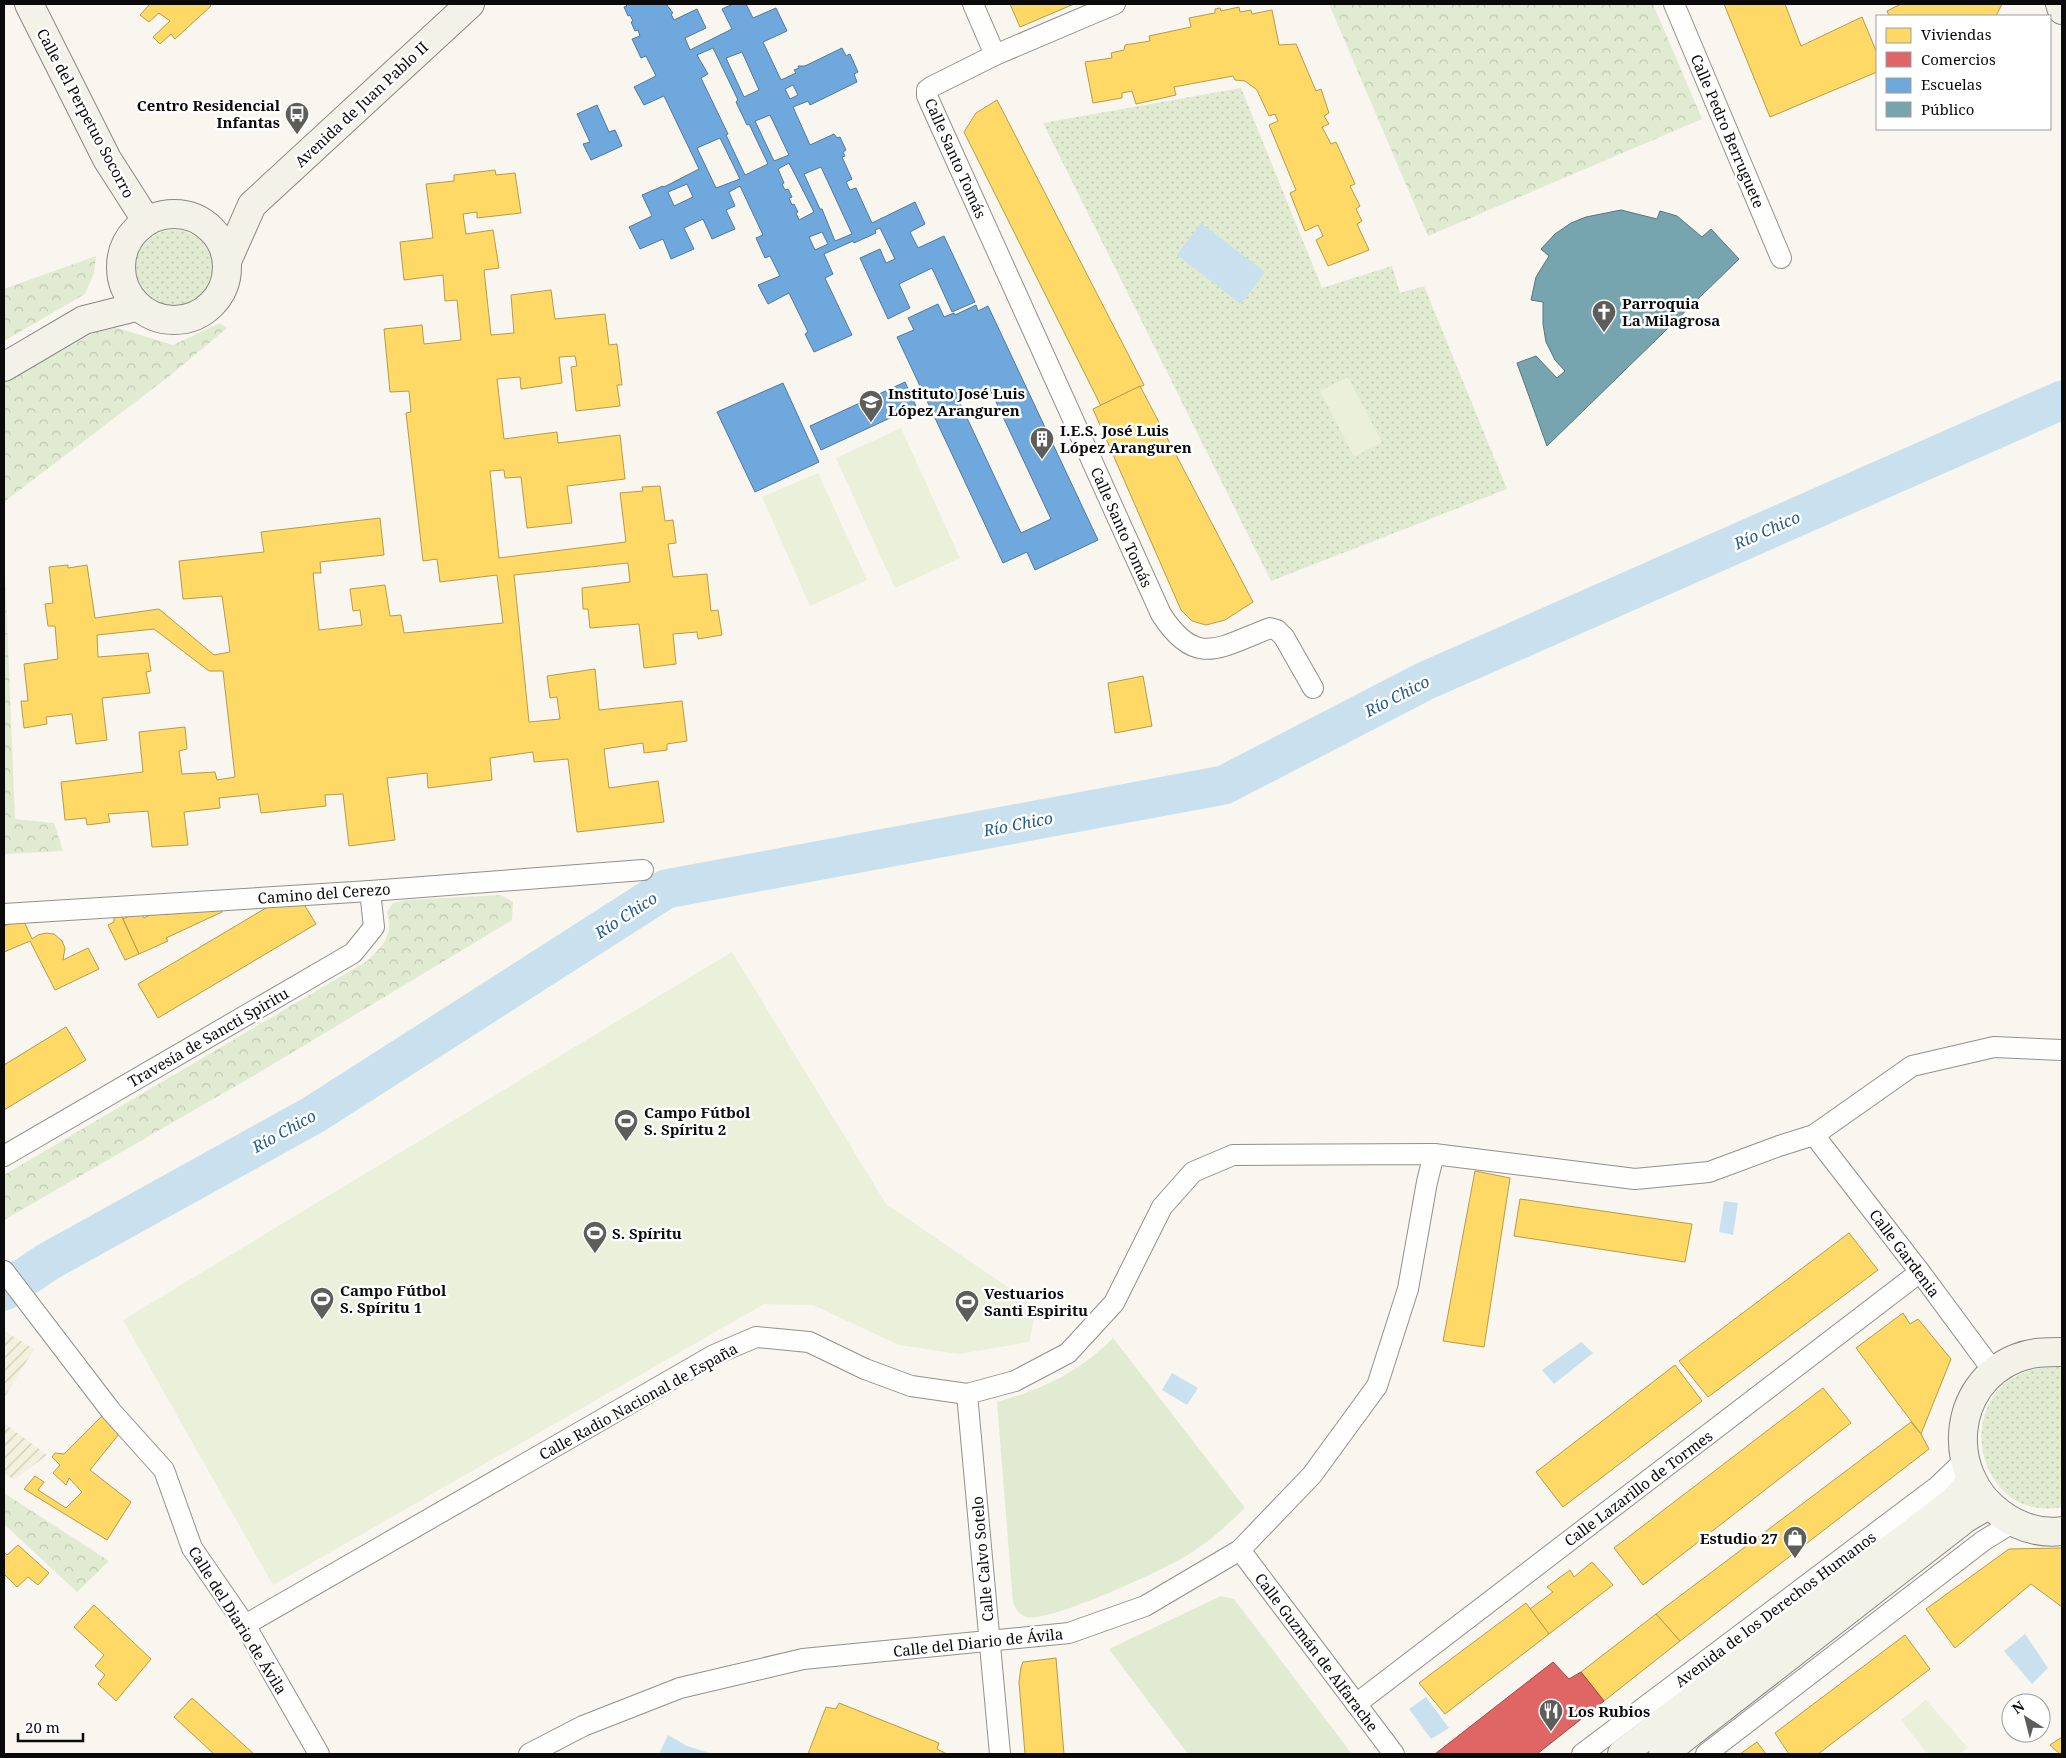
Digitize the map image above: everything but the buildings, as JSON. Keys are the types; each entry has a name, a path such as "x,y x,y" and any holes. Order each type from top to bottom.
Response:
{"main road":[{"name":"Calle del Perpetuo Socorro","path":"29,4 114,171 146,220"},
{"name":"Avenida de Juan Pablo II","path":"205,222 252,205 470,4"},
{"path":"2060,4 2062,10"},
{"name":"Avenida de Juan Pablo II","path":"228,260 252,205"},
{"path":"84,320 120,279 124,246 146,220 175,213 205,222 220,238 228,260 228,275 223,291 200,315 167,322 136,307 120,279"},
{"path":"4,367 84,320 136,307"},
{"path":"2062,1352 2041,1352 2016,1359 1994,1372 1978,1390 1967,1412 1962,1436 1967,1471 1988,1505 2012,1523 2035,1530 2062,1531"},
{"name":"Avenida de los Derechos Humanos","path":"1622,1754 1954,1501 1967,1471"},
{"path":"1663,1754 1966,1518 1988,1505"}],"street":[{"path":"973,4 995,55 1115,4"},
{"name":"Calle Pedro Berruguete","path":"1674,4 1781,258"},
{"name":"Calle Santo Tomás","path":"995,55 927,90 931,105 1161,614 1171,630 1185,642 1193,646 1213,650 1270,628 1277,630 1284,637 1313,688"},
{"name":"Camino del Cerezo","path":"4,914 370,891 643,870"},
{"name":"Travesía de Sancti Spiritu","path":"4,1156 352,953 374,927 370,891"},
{"name":"Calle Radio Nacional de España","path":"245,1625 714,1356 756,1337 809,1342 865,1369 911,1386 967,1394 1015,1381 1068,1353 1114,1303 1162,1207 1193,1172 1233,1155 1434,1154 1636,1179 1709,1172 1814,1135 1912,1066 1994,1047 2062,1050"},
{"name":"Calle Gardenia","path":"1814,1135 1920,1272 1994,1372"},
{"name":"Calle del Diario de Ávila","path":"529,1754 583,1726 680,1688 803,1659 1070,1633 1145,1606 1240,1550 1312,1475 1377,1386 1408,1289 1427,1182 1434,1154"},
{"name":"Calle del Diario de Ávila","path":"4,1272 112,1411 164,1470 192,1548 245,1625 319,1754"},
{"name":"Calle Lazarillo de Tormes","path":"1356,1704 1920,1272"},
{"name":"Calle Calvo Sotelo","path":"967,1394 1000,1754"},
{"name":"Avenida de los Derechos Humanos","path":"1582,1754 1938,1486 1967,1471"},
{"path":"1706,1754 1983,1540 2012,1523"},
{"name":"Calle Guzmán de Alfarache","path":"1240,1550 1394,1754"}],"shaded area":[{"path":"6,1332 34,1349 4,1398 4,1337"},
{"path":"4,1423 47,1455 14,1480 4,1473"}],"green space":[{"path":"1329,4 1653,4 1702,119 1428,236"},
{"path":"1241,88 1322,288 1392,266 1400,293 1424,286 1507,489 1271,581 1043,123"},
{"path":"166,230 182,230 196,236 207,247 213,261 213,277 207,291 196,302 182,308 166,308 152,302 141,291 135,277 135,261 141,247 152,236"},
{"path":"96,256 94,273 85,294 4,341 4,289"},
{"path":"220,323 227,328 172,374 4,502 4,383 108,325 173,345"},
{"path":"1348,377 1382,442 1354,457 1320,391"},
{"path":"901,428 960,558 895,588 836,458"},
{"path":"818,473 867,580 810,606 762,497"},
{"path":"5,574 15,819 54,823 63,851 4,854"},
{"path":"501,895 513,902 512,920 260,1072 4,1220 4,1175 367,961 386,940 389,928 387,912 393,903 406,900"},
{"name":"S. Spíritu","path":"732,952 886,1204 1037,1307 1029,1342 959,1354 899,1345 813,1305 764,1304 273,1585 123,1320"},
{"path":"1113,1338 1245,1508 1210,1540 1173,1563 1081,1604 1039,1617 1026,1617 1017,1610 1013,1603 997,1402 1029,1392 1060,1378 1088,1360"},
{"path":"2058,1367 2062,1369 2062,1507 2032,1507 2008,1495 1992,1476 1983,1452 1982,1425 1991,1401 2008,1381 2036,1369"},
{"path":"4,1493 109,1561 77,1592 4,1524"},
{"path":"1221,1596 1234,1599 1352,1754 1188,1754 1109,1649"},
{"path":"1926,1700 1968,1748 1959,1754 1928,1754 1901,1720"}],"water":[{"path":"1201,223 1265,272 1241,304 1177,255"},
{"path":"1724,1201 1738,1203 1733,1235 1719,1232"},
{"path":"1581,1342 1593,1353 1554,1384 1542,1370"},
{"path":"1172,1373 1198,1388 1187,1405 1162,1390"},
{"path":"2025,1634 2048,1668 2032,1684 2004,1651"},
{"path":"1426,1697 1449,1728 1431,1739 1409,1709"},
{"path":"668,1735 687,1746 713,1754 659,1754"}],"waterway":[{"name":"Río Chico","path":"4,1291 49,1261 313,1115 666,889 1224,785 1425,681 2062,400"}],"place":[{"name":"Centro Residencial Infantas","path":"297,135"},
{"name":"Parroquia La Milagrosa","path":"1604,333"},
{"name":"Instituto José Luis López Aranguren","path":"871,423"},
{"name":"I.E.S. José Luis López Aranguren","path":"1042,460"},
{"name":"Campo Fútbol S. Spíritu 2","path":"626,1142"},
{"name":"S. Spíritu","path":"595,1254"},
{"name":"Campo Fútbol S. Spíritu 1","path":"322,1320"},
{"name":"Vestuarios Santi Espiritu","path":"967,1323"},
{"name":"Estudio 27","path":"1795,1559"},
{"name":"Los Rubios","path":"1551,1732"}]}
